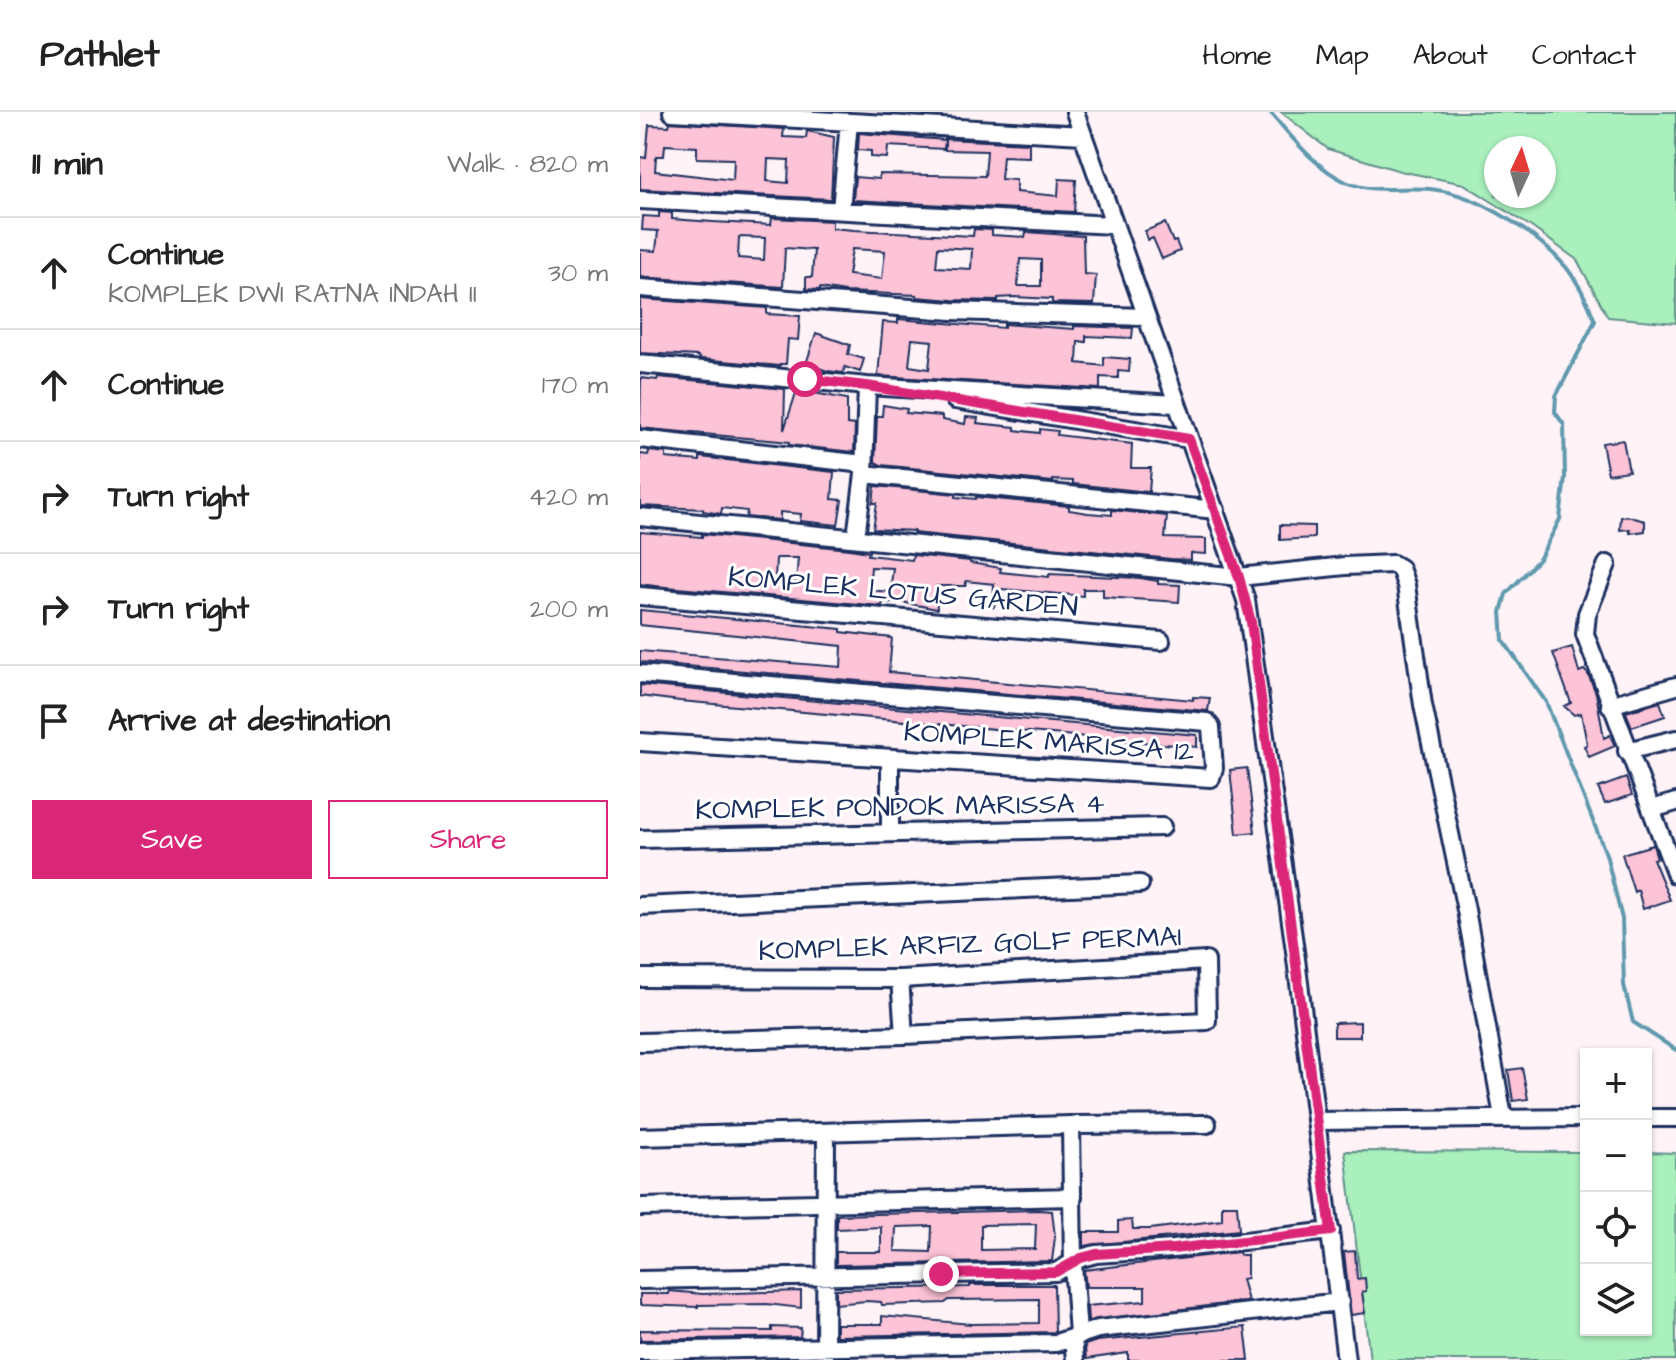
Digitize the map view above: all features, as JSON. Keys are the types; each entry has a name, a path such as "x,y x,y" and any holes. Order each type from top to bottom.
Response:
{"street":[{"path":"672,112 1083,135"},
{"path":"1075,112 1216,510 1251,622 1346,1360"},
{"path":"841,210 849,122"},
{"path":"640,200 1113,225"},
{"path":"640,288 952,311 1146,317"},
{"path":"640,364 867,386 1176,404"},
{"path":"867,386 1189,439"},
{"path":"856,537 864,469 867,386"},
{"path":"640,439 1216,510"},
{"path":"640,517 1239,577 1345,566 1393,564 1400,568 1406,585 1423,705 1457,863 1503,1117"},
{"path":"1607,564 1587,614 1585,634 1676,875"},
{"name":"KOMPLEK LOTUS GARDEN","path":"640,596 1161,641"},
{"name":"KOMPLEK MARISSA 12","path":"640,674 1207,722 1211,727 1214,768 1211,778 640,742"},
{"path":"1610,705 1676,686"},
{"path":"1627,751 1676,739"},
{"path":"890,758 890,833"},
{"path":"1652,809 1676,802"},
{"name":"KOMPLEK PONDOK MARISSA 4","path":"640,839 1162,827"},
{"path":"640,906 1140,884"},
{"name":"KOMPLEK ARFIZ GOLF PERMAI","path":"640,978 900,979 1206,961 1207,1021 904,1035"},
{"path":"640,1042 904,1035 900,979"},
{"path":"1316,1121 1580,1118"},
{"path":"1652,1118 1676,1118"},
{"path":"640,1137 1207,1124"},
{"path":"1071,1125 1075,1360"},
{"path":"825,1354 826,1132"},
{"path":"640,1207 1073,1197"},
{"path":"640,1280 826,1274 1056,1272 1096,1254 1173,1249 1331,1231"},
{"path":"640,1351 825,1354 1056,1343 1098,1329 1340,1302"}],"green space":[{"path":"1281,112 1676,112 1676,323 1608,317 1577,260 1502,208 1556,208 1556,136 1484,136 1484,197 1464,184 1400,171 1328,149"},
{"path":"1345,1151 1580,1152 1580,1336 1652,1336 1652,1152 1675,1153 1676,1360 1370,1360"}],"building":[{"path":"670,122 784,129 783,137 806,138 807,131 834,137 831,199 640,189 640,157 646,158 649,125 669,126","holes":["665,145 697,147 697,158 734,159 733,180 655,171 656,156 664,156","768,159 789,160 788,183 767,181"]},
{"path":"859,133 945,140 944,149 888,146 887,158 871,157 871,151 858,150"},
{"path":"945,139 1029,143 1029,157 1003,156 1001,179 1016,180 1016,192 1058,196 1059,179 1076,180 1074,212 853,200 855,177 879,179 879,174 985,176 987,151 945,150"},
{"path":"659,212 672,213 672,219 713,222 771,225 772,218 832,221 832,228 854,230 973,236 974,229 992,230 992,235 1025,237 1026,232 1083,236 1084,274 1096,275 1094,304 1052,303 1052,299 1014,297 998,298 998,301 953,300 806,289 806,277 812,277 814,250 785,248 783,287 640,277 640,250 656,251 658,231 642,230 643,216 659,217","holes":["739,237 765,238 764,260 738,258","938,247 972,249 971,269 936,267","852,249 885,251 882,279 848,275","1020,259 1041,260 1041,286 1018,286"]},
{"path":"1165,223 1180,251 1162,259 1153,238 1148,240 1145,231"},
{"path":"640,299 767,308 767,314 800,316 798,340 788,339 786,364 780,366 640,353"},
{"path":"898,319 1004,328 1004,324 1074,329 1074,326 1133,328 1132,338 1086,336 1086,342 1078,341 1077,363 1104,366 1104,357 1130,359 1129,372 1118,371 1118,378 1100,377 1100,389 878,376 883,322 898,323","holes":["912,339 932,341 929,369 909,366"]},
{"path":"816,333 850,345 848,354 864,359 860,372 845,367 843,373 828,371 806,364"},
{"path":"658,377 785,389 784,430 797,390 847,399 847,424 855,425 854,452 789,445 789,442 640,428 641,378 657,380"},
{"path":"883,405 907,409 906,413 942,416 942,420 965,424 966,417 978,418 977,423 1015,427 1015,430 1040,433 1040,429 1058,431 1057,435 1132,444 1131,468 1151,468 1149,492 1073,484 1073,481 1053,482 881,465 875,462 877,416 882,416"},
{"path":"1623,440 1629,471 1608,474 1602,443"},
{"path":"649,451 666,453 666,458 700,461 700,457 834,472 832,499 842,500 838,525 800,521 801,514 780,512 780,520 746,517 747,511 722,508 721,514 703,509 640,506 640,454 648,455"},
{"path":"875,486 956,494 956,497 1069,506 1069,510 1088,513 1112,515 1112,510 1167,516 1165,538 1206,539 1206,554 1191,553 1191,560 1171,559 873,529 877,503 873,503"},
{"path":"1621,517 1645,521 1645,531 1630,533 1630,529 1620,530"},
{"path":"1280,525 1314,526 1314,538 1280,540"},
{"path":"640,532 702,537 702,534 849,549 869,552 868,555 912,560 913,555 970,561 1001,568 1000,572 1049,577 1049,574 1140,578 1158,581 1158,584 1180,585 1179,602 1103,597 1103,589 1083,589 1083,596 1002,589 993,608 994,584 966,581 966,586 936,586 937,609 901,602 883,602 882,606 640,584","holes":["776,558 798,558 796,582 775,580","871,567 893,568 890,592 869,590"]},
{"path":"640,610 841,629 841,632 892,638 889,672 1193,700 1193,697 1210,698 1208,711 640,662 640,651 841,667 842,646 640,625"},
{"path":"1572,647 1579,672 1584,670 1588,674 1596,693 1604,738 1610,735 1615,746 1589,757 1584,746 1587,744 1581,713 1574,715 1564,706 1571,703 1553,653"},
{"path":"640,685 1197,735 1197,747 680,701 640,696"},
{"path":"1660,702 1665,716 1632,727 1626,712"},
{"path":"1247,768 1255,832 1237,834 1230,770"},
{"path":"1626,778 1632,795 1605,804 1598,788"},
{"path":"1653,845 1657,858 1653,859 1670,900 1643,909 1622,854"},
{"path":"1360,1022 1360,1037 1334,1037 1334,1023"},
{"path":"1522,1068 1528,1099 1513,1101 1508,1070"},
{"path":"1222,1205 1237,1205 1239,1230 1084,1246 1084,1232 1118,1232 1118,1221 1132,1220 1133,1229 1150,1229 1222,1220"},
{"path":"1052,1211 1055,1237 1052,1261 836,1265 836,1252 881,1252 881,1227 837,1229 837,1215","holes":["1036,1224 1035,1249 981,1250 981,1225","932,1226 931,1252 895,1251 896,1227"]},
{"path":"1355,1251 1357,1279 1365,1278 1366,1291 1362,1292 1365,1313 1351,1315 1344,1252"},
{"path":"1239,1252 1240,1255 1247,1255 1247,1278 1242,1279 1248,1301 1088,1321 1087,1306 1145,1301 1145,1287 1086,1287 1084,1270"},
{"path":"1054,1285 1055,1332 836,1336 836,1324 882,1324 882,1316 971,1324 1039,1323 1039,1299 836,1304 836,1289"},
{"path":"669,1291 703,1294 801,1291 801,1308 767,1304 698,1307 640,1305 640,1294 669,1294"},
{"path":"772,1327 801,1328 800,1337 640,1340 640,1330 772,1331"},
{"path":"1245,1327 1249,1360 1128,1360 1128,1353 1086,1359 1085,1345 1097,1341"}],"waterway":[{"path":"1270,112 1314,160 1346,182 1380,189 1437,190 1472,200 1507,218 1540,242 1566,267 1589,307 1595,321 1556,396 1555,412 1564,425 1565,477 1560,519 1540,558 1506,594 1501,612 1503,640 1546,702 1606,854 1622,919 1624,985 1633,1022 1676,1050"}],"route":[{"path":"805,379 867,386 1189,439 1239,577 1251,622 1331,1231 1173,1249 1096,1254 1081,1258 1056,1272 941,1274"}]}
